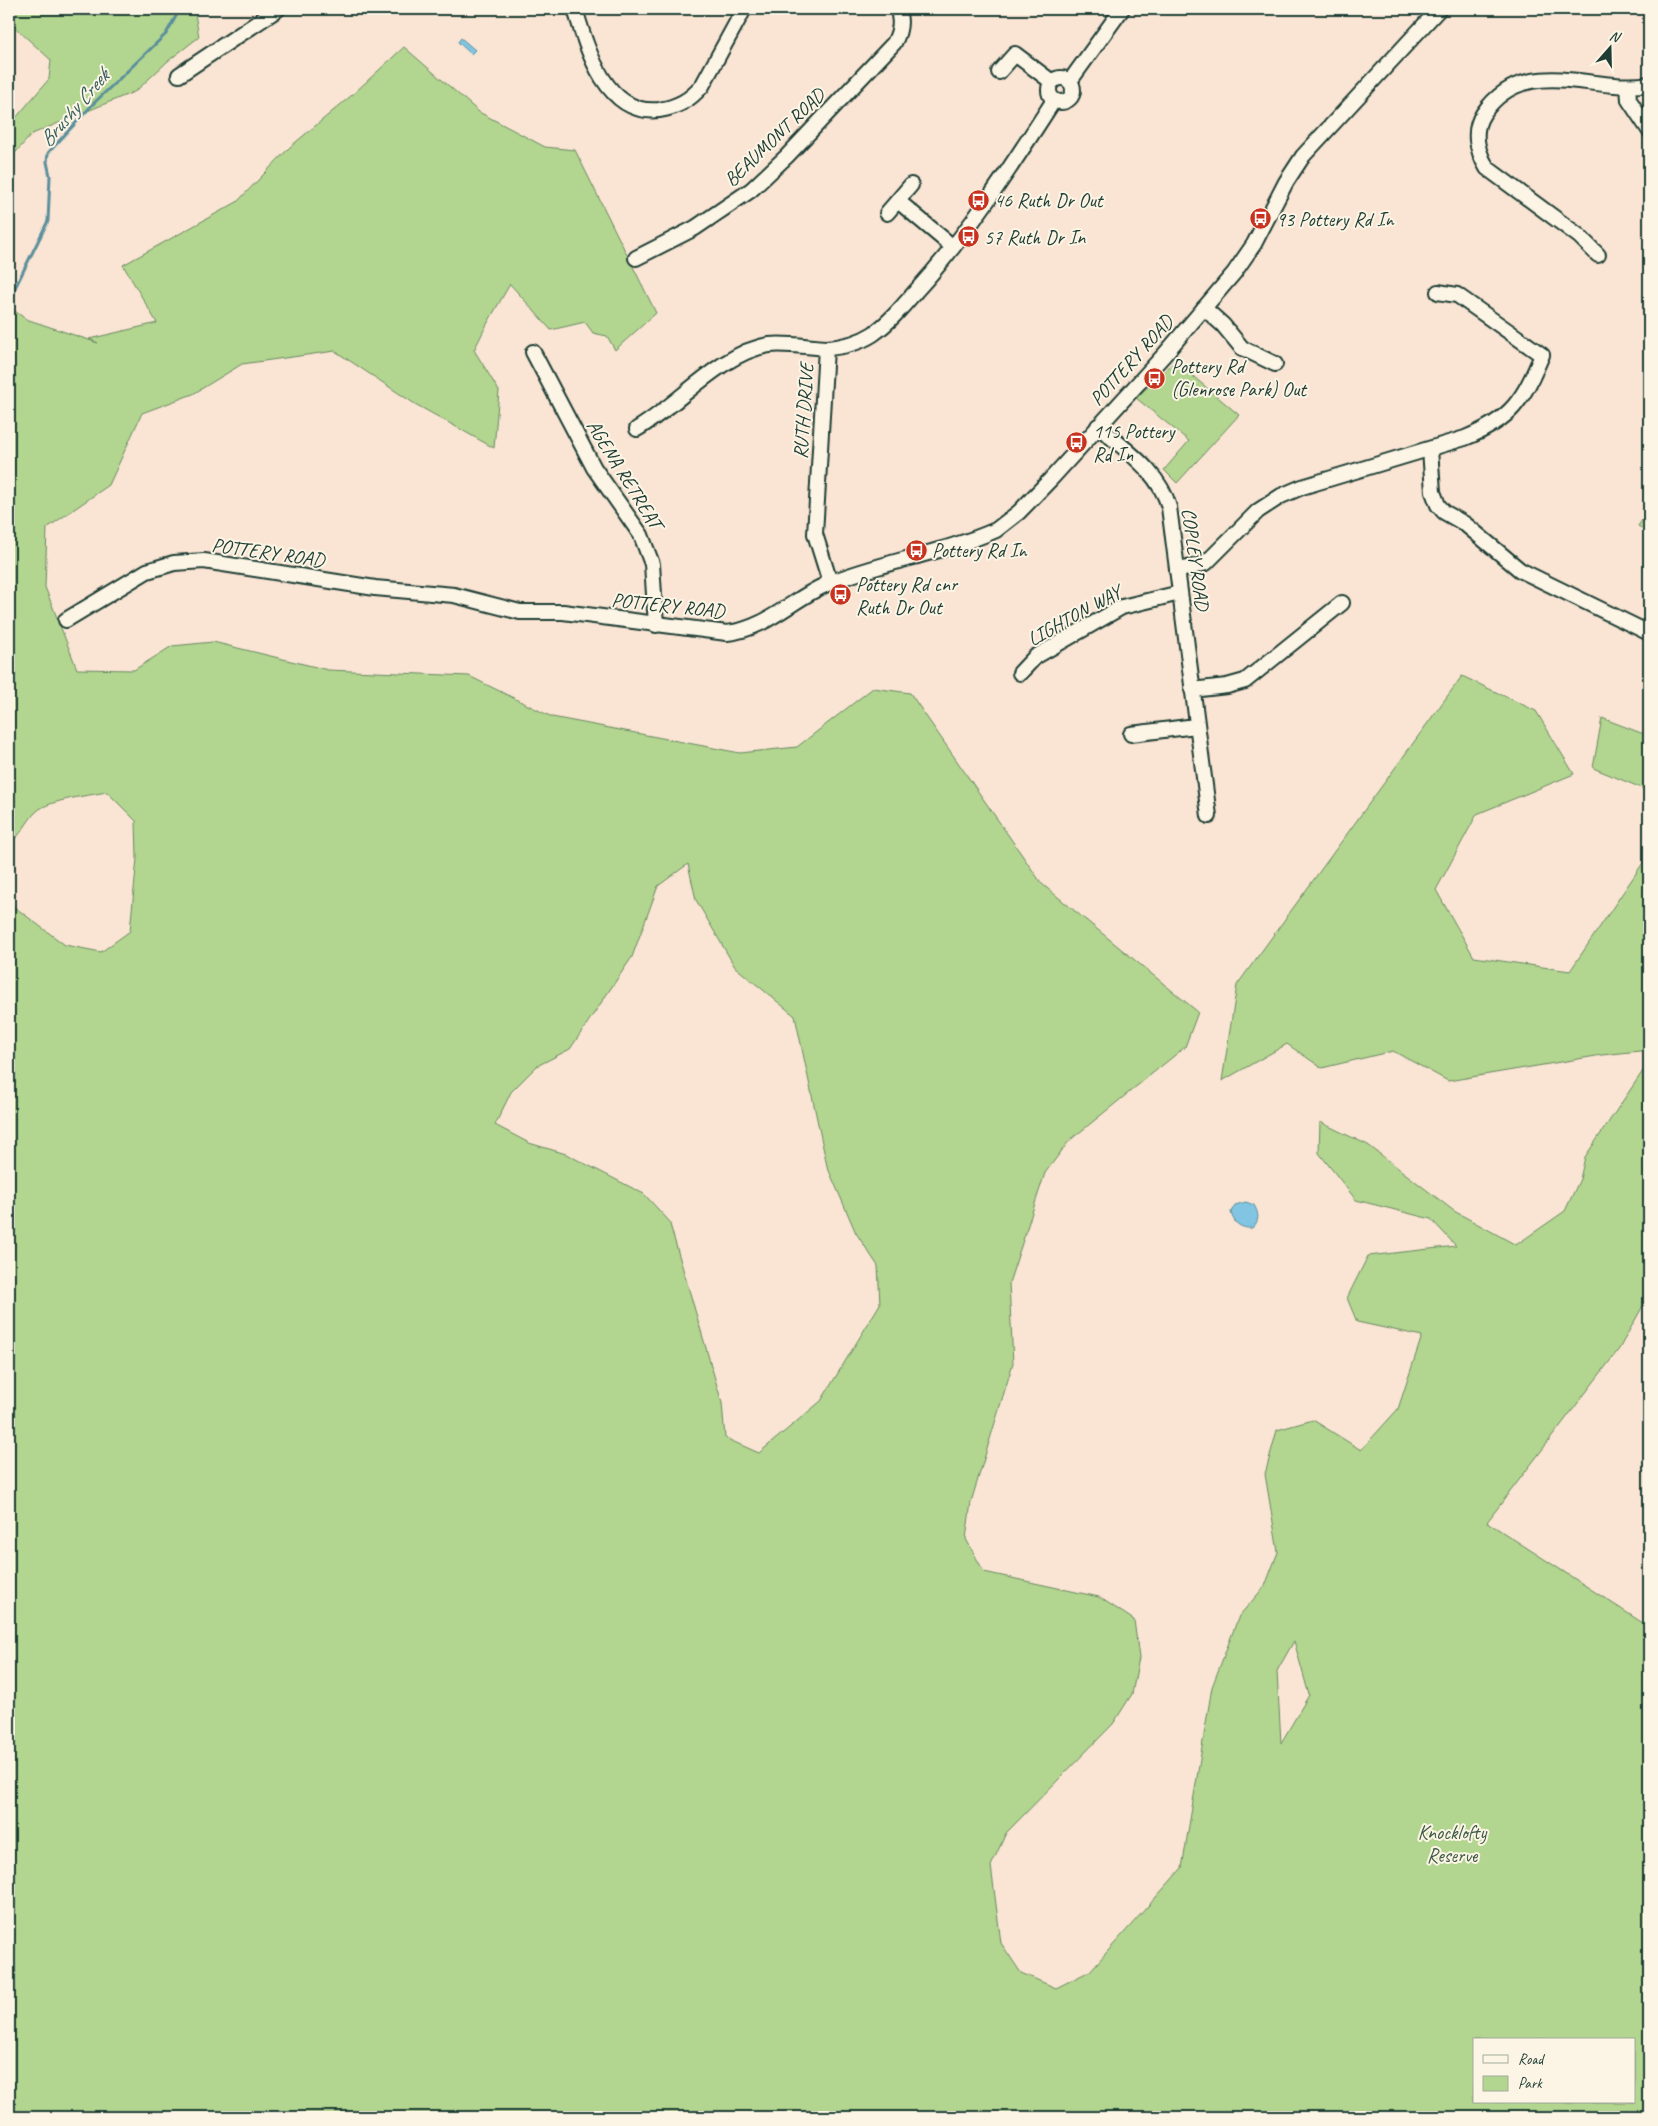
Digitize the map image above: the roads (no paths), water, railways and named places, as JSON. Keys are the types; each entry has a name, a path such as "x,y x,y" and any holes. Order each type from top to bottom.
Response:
{"street":[{"path":"178,75 278,9"},
{"path":"575,9 592,56 609,88 619,99 631,106 651,110 673,107 694,95 702,86 744,9"},
{"name":"BEAUMONT ROAD","path":"636,258 695,228 730,206 767,177 894,43 900,29 897,9"},
{"path":"1070,82 1122,9"},
{"name":"POTTERY ROAD","path":"66,620 147,571 174,563 204,561 375,588 454,595 520,612 563,612 714,632 739,632 766,622 830,582 984,536 996,530 1019,512 1204,308 1249,253 1286,182 1303,156 1439,9"},
{"path":"999,72 1015,54 1052,82"},
{"path":"1059,78 1070,82 1073,88 1069,99 1062,102 1054,100 1050,93 1052,82 1059,78"},
{"path":"1598,255 1579,236 1487,168 1477,146 1478,127 1488,107 1497,99 1507,91 1532,81 1561,79 1628,86 1649,84"},
{"path":"1628,86 1629,100 1649,130"},
{"name":"RUTH DRIVE","path":"830,582 815,534 826,348 843,347 872,334 904,304 953,247 1019,154 1054,100"},
{"path":"887,213 911,185"},
{"path":"898,201 953,247"},
{"path":"1177,571 1206,563 1258,511 1281,496 1302,487 1430,449 1485,430 1501,420 1520,400 1531,383 1542,354 1457,295 1438,292"},
{"path":"1204,308 1223,325 1242,348 1275,364"},
{"path":"636,429 652,420 736,356 749,350 770,345 826,348"},
{"name":"AGENA RETREAT","path":"533,352 594,468 641,535 652,564 656,625"},
{"name":"COPLEY ROAD","path":"1098,426 1151,474 1165,493 1169,507 1209,816"},
{"path":"1430,449 1433,492 1438,505 1444,512 1465,524 1520,570 1649,633"},
{"name":"LIGHTON WAY","path":"1020,673 1035,657 1122,606 1180,593"},
{"path":"1192,690 1226,686 1244,681 1342,603"},
{"path":"1131,734 1196,726"}],"water":[{"path":"461,38 475,50 471,54 458,42"},
{"path":"1246,1202 1254,1205 1258,1214 1256,1223 1252,1228 1238,1225 1231,1212 1235,1205"}],"waterway":[{"name":"Brushy Creek","path":"9,300 48,221 50,176 47,162 48,153 94,103 166,34 180,9"}],"place":[{"name":"46 Ruth Dr Out","path":"978,200"},
{"name":"93 Pottery Rd In","path":"1260,219"},
{"name":"57 Ruth Dr In","path":"968,237"},
{"name":"Pottery Rd (Glenrose Park) Out","path":"1155,378"},
{"name":"115 Pottery Rd In","path":"1077,442"},
{"name":"Pottery Rd In","path":"916,550"},
{"name":"Pottery Rd cnr Ruth Dr Out","path":"840,595"}],"park label":[{"name":"Knocklofty Reserve","path":"1452,1844"}]}
